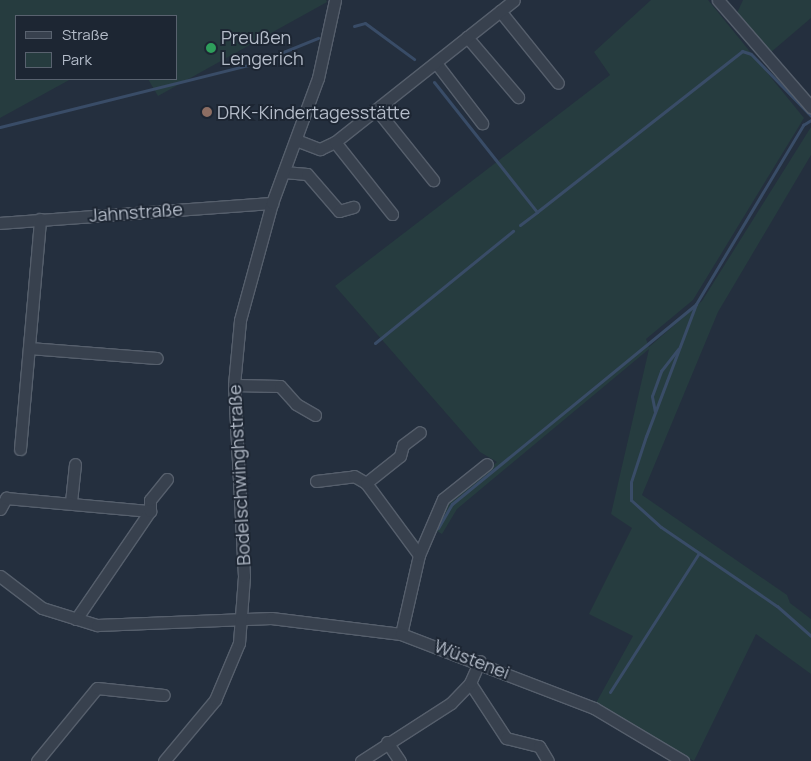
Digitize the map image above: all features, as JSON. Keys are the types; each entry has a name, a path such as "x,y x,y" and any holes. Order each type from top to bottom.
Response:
{"street":[{"name":"Bodelschwinghstraße","path":"164,761 215,700 235,658 243,618 234,386 240,320 272,203 296,140 325,52 335,0"},
{"path":"296,140 320,149 335,142 514,0"},
{"path":"718,0 766,59 811,107"},
{"path":"500,11 558,82"},
{"path":"467,37 518,97"},
{"path":"436,63 482,123"},
{"path":"377,110 433,180"},
{"path":"335,142 392,214"},
{"path":"284,172 307,174 339,211 354,208"},
{"name":"Jahnstraße","path":"0,223 272,203"},
{"path":"20,449 40,219"},
{"path":"29,348 157,358"},
{"path":"234,386 280,386 296,404 315,415"},
{"path":"366,484 400,456 403,445 420,432"},
{"path":"71,502 75,464"},
{"path":"401,634 419,555 443,500 487,464"},
{"path":"316,481 354,476 366,484 419,555"},
{"path":"76,619 150,511 150,500 167,479"},
{"path":"0,509 6,498 71,502 150,511"},
{"name":"Wüstenei","path":"0,576 42,608 97,626 243,618 309,620 401,634 480,661 594,708 683,761"},
{"path":"361,761 443,708 470,683 480,661"},
{"path":"470,683 506,738 539,746 548,761"},
{"path":"37,761 97,688 164,695"},
{"path":"388,742 400,761"}],"green space":[{"name":"Preußen Lengerich","path":"0,0 326,0 327,2 158,96 149,80 178,80 178,15 15,15 15,80 69,80 0,118"},
{"path":"651,0 708,0 804,118 693,300 646,339 649,347 702,301 811,127 811,155 718,312 642,495 787,595 790,603 811,619 811,674 756,634 694,761 596,703 633,636 589,614 632,528 611,514 649,349 457,509 442,534 435,530 448,503 497,462 480,452 335,286 610,75 594,52"},
{"path":"743,0 811,0 811,18 770,53 737,13"}],"waterway":[{"path":"354,26 365,23 414,59"},
{"path":"0,127 256,63 318,38"},
{"path":"434,82 537,212 742,51 751,54 811,116"},
{"path":"438,528 452,504 696,304 803,125 811,120"},
{"path":"520,225 537,212"},
{"path":"375,343 513,231"},
{"path":"696,304 646,436 631,482 631,500 661,527 777,606 811,636"},
{"path":"655,412 652,396 661,371 678,349"},
{"path":"610,692 699,553"}],"place":[{"name":"Preußen Lengerich","path":"211,48"},
{"name":"DRK-Kindertagesstätte","path":"207,112"}]}
